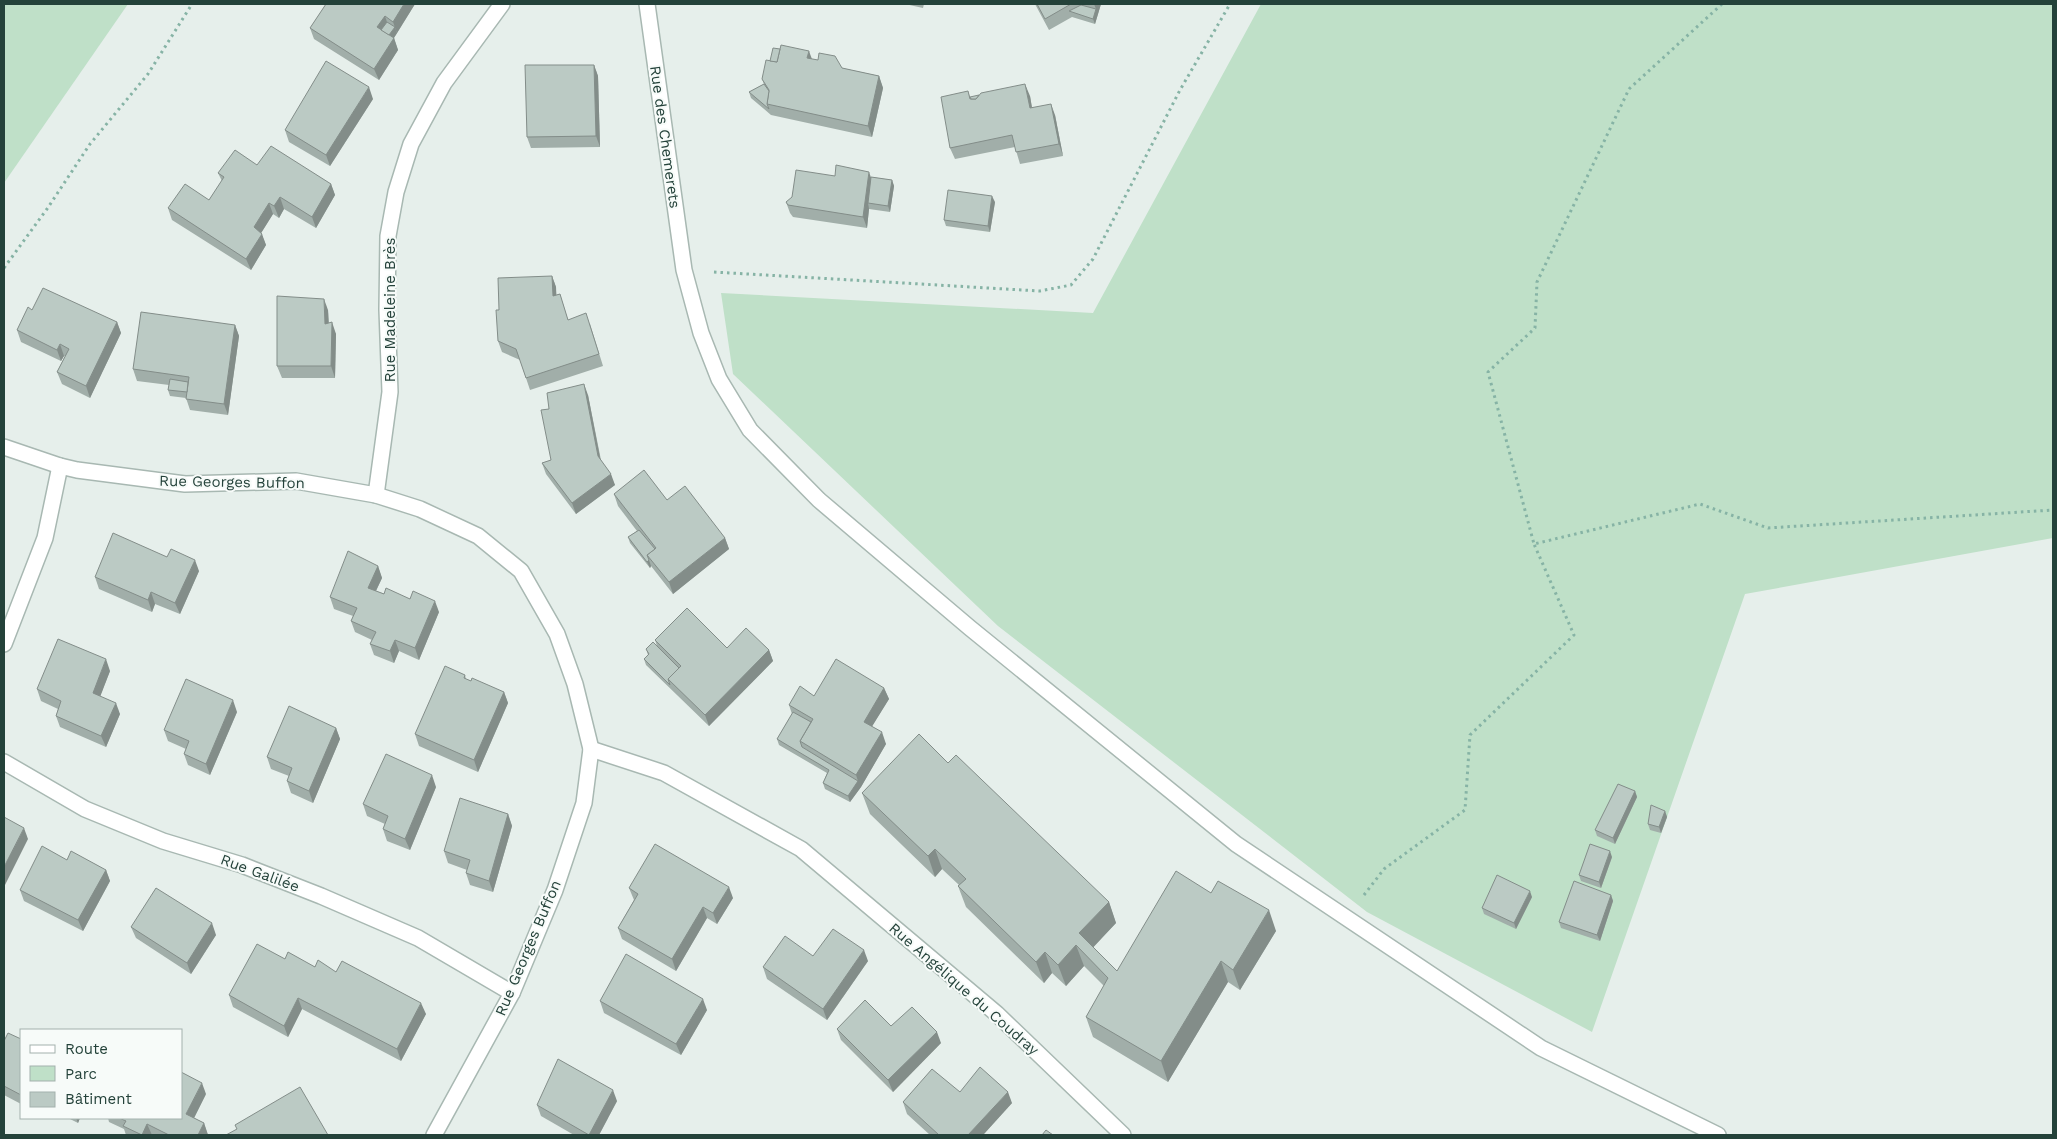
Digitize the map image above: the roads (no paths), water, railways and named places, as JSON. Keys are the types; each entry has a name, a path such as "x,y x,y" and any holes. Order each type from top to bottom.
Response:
{"street":[{"name":"Rue Madeleine Brès","path":"376,495 390,392 387,310 388,236 396,192 411,144 444,83 502,4"},
{"name":"Rue des Chemerets","path":"646,4 684,270 701,333 720,380 750,430 819,500 970,628 1236,844 1541,1048 1718,1135"},
{"name":"Rue Georges Buffon","path":"4,447 60,466 185,484 296,481 376,495 420,509 478,536 521,571 557,634 575,684 591,749 584,803 555,890 512,993 434,1135"},
{"path":"4,644 45,538 60,466"},
{"name":"Rue Angélique du Coudray","path":"591,749 664,773 801,849 997,1014 1123,1135"},
{"name":"Rue Galilée","path":"4,762 85,809 163,842 242,866 321,896 418,938 512,993"}]}
